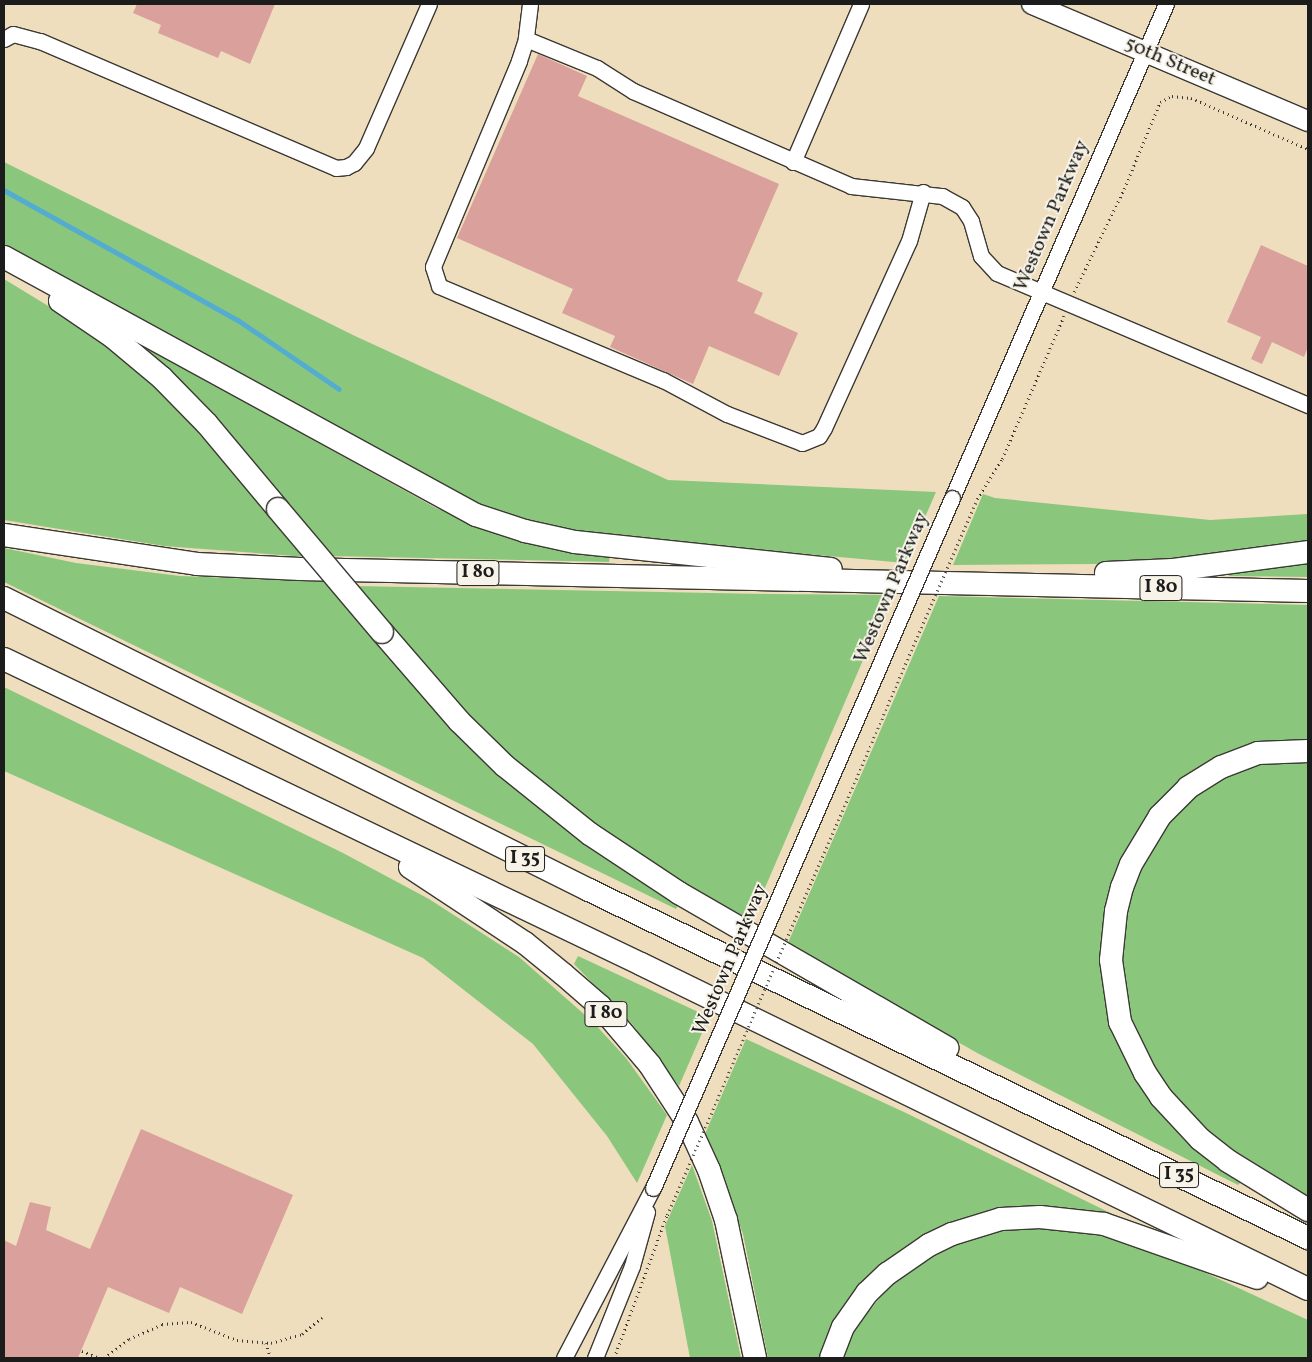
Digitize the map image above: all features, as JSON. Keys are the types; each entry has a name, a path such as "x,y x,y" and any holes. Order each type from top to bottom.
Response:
{"highway":[{"path":"4,257 476,515 525,531 575,542 954,584"},
{"path":"4,264 113,337 162,378 207,424 382,632 486,746 590,834 680,893 876,1005 1050,1111"},
{"name":"I 80","path":"4,535 197,564 300,569 1308,591"},
{"path":"1014,585 1044,575 1173,570 1308,552"},
{"name":"I 35","path":"4,598 580,886 1050,1111 1308,1238"},
{"name":"I 80","path":"4,659 294,798 454,895 525,943 600,1006 650,1065 687,1122 709,1170 726,1220 755,1358"},
{"path":"1308,751 1258,753 1222,767 1188,788 1160,816 1144,840 1122,887 1115,919 1111,960 1120,1022 1145,1073 1161,1097 1200,1139 1228,1161 1308,1210"},
{"name":"I 35","path":"294,798 1308,1289"},
{"path":"831,1358 843,1327 867,1293 887,1274 944,1238 1001,1219 1040,1217 1104,1224 1308,1296"}],"main road":[{"name":"50th Street","path":"1032,4 1308,121"}],"street":[{"path":"4,39 13,34 40,40 336,168 346,167 354,163 366,148 429,4"},
{"path":"530,4 526,39 433,267 434,279 439,286 663,380 726,414 787,440 802,443 811,441 824,428 909,241 923,192"},
{"path":"793,162 861,4"},
{"name":"Westown Parkway","path":"564,1358 654,1188 1166,4"},
{"path":"526,39 597,68 634,91 851,186 923,192 942,196 962,207 971,221 986,266 1041,292 1308,405"},
{"name":"Westown Parkway","path":"595,1358 632,1266 654,1188"}],"path":[{"path":"1160,102 1172,96 1191,98 1308,149"},
{"path":"614,1358 667,1215 977,499"},
{"path":"104,1358 150,1329 179,1322 191,1322 237,1340 266,1342 293,1338 313,1327 322,1317"},
{"path":"266,1342 270,1358"},
{"path":"82,1351 99,1358"}],"green space":[{"path":"4,162 355,336 668,480 936,492 905,563 589,534 506,515 464,499 4,244"},
{"path":"4,279 86,329 155,383 307,557 164,546 4,520"},
{"path":"142,345 436,508 484,527 610,556 609,562 330,556 198,399"},
{"path":"983,494 995,498 1210,520 1308,514 1308,543 1200,558 1095,564 953,565"},
{"path":"4,548 76,563 180,576 329,582 405,671 681,899 676,909 4,582"},
{"path":"1308,563 1308,577 1229,576 1230,572"},
{"path":"355,586 891,595 749,925 615,847 485,739"},
{"path":"939,596 1308,605 1308,744 1234,753 1125,858 1115,1029 1244,1179 1238,1185 979,1054 787,945"},
{"path":"4,687 343,853 429,899 519,957 593,1022 626,1058 667,1115 637,1183 607,1136 533,1044 423,958 4,771"},
{"path":"1280,761 1308,761 1308,1202 1210,1137 1157,1080 1127,1010 1121,954 1127,904 1146,856 1177,811 1215,781 1258,765"},
{"path":"578,956 709,1017 679,1086 632,1024 574,964"},
{"path":"746,1039 906,1113 1141,1228 1116,1221 934,1234 821,1358 768,1358 743,1234 705,1134"},
{"path":"692,1165 712,1221 741,1358 690,1358 665,1226"},
{"path":"1010,1227 1070,1228 1143,1247 1180,1261 1308,1320 1308,1358 840,1358 852,1332 891,1284 956,1242"}],"building":[{"path":"137,4 275,4 250,64 221,51 218,58 158,33 161,25 133,13"},
{"path":"538,54 587,76 578,96 779,184 737,281 763,293 754,313 798,333 779,376 709,346 693,384 610,347 615,336 562,313 573,289 457,238"},
{"path":"1261,245 1308,266 1308,347 1304,357 1272,342 1262,364 1251,359 1261,337 1227,322"},
{"path":"141,1129 293,1195 242,1314 180,1287 169,1313 108,1287 78,1358 4,1358 4,1240 16,1246 30,1202 51,1207 46,1230 90,1249"}],"waterway":[{"path":"4,190 238,320 339,389"}]}
